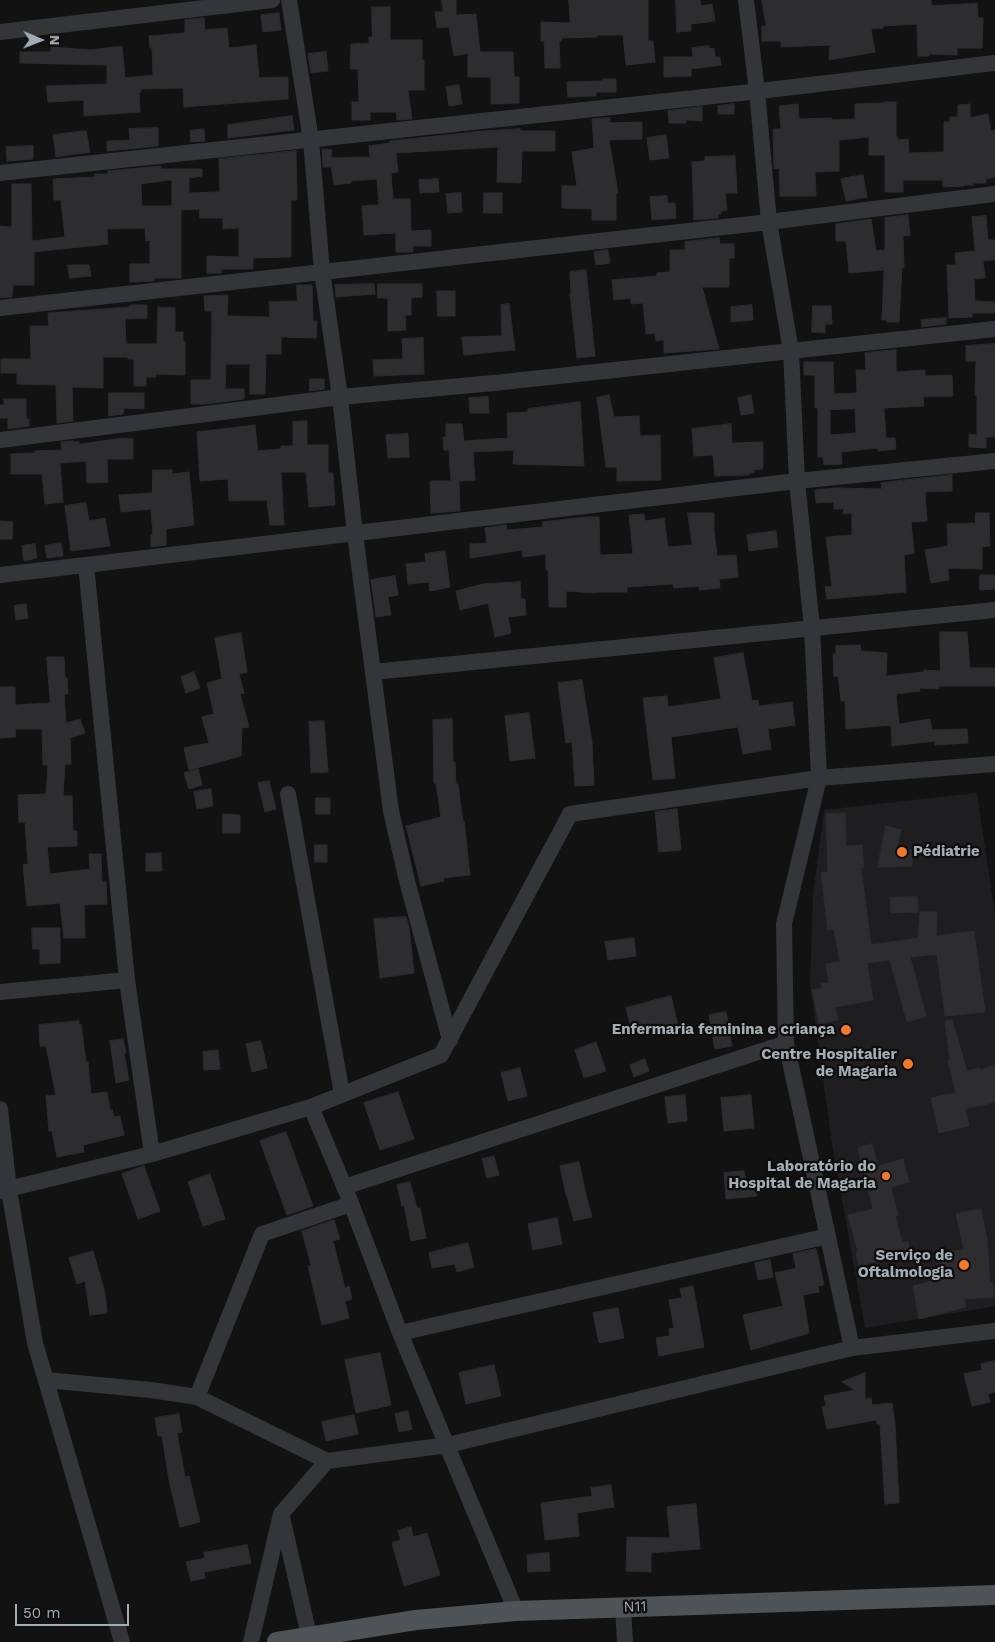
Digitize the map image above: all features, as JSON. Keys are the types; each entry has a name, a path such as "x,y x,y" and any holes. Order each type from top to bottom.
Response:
{"main road":[{"name":"N11","path":"277,1642 309,1636 330,1638 416,1620 516,1611 995,1596"}],"street":[{"path":"0,32 272,0"},
{"path":"289,0 311,140 322,271 340,397 355,534 391,811 407,881 450,1040"},
{"path":"746,0 757,91 769,222 791,351 797,481 812,628 819,778 784,924 786,1043 852,1348"},
{"path":"0,174 995,63"},
{"path":"0,308 769,222 995,194"},
{"path":"0,440 340,397 494,384 995,329"},
{"path":"0,575 797,481 995,460"},
{"path":"86,565 127,980 152,1154"},
{"path":"373,672 995,610"},
{"path":"4,1191 152,1154 311,1107 442,1055 570,814 819,778 995,764"},
{"path":"288,794 342,1094"},
{"path":"0,992 127,980"},
{"path":"344,1187 786,1043"},
{"path":"311,1107 352,1204 400,1332 516,1611"},
{"path":"0,1109 4,1191 35,1343 122,1642"},
{"path":"197,1397 262,1234 352,1204"},
{"path":"400,1332 828,1236"},
{"path":"46,1380 151,1390 197,1397 327,1461 448,1445 852,1348 995,1331"},
{"path":"251,1642 281,1514 327,1461"},
{"path":"281,1514 309,1636"},
{"path":"623,1607 625,1642"}],"shaded area":[{"name":"Centre Hospitalier de Magaria","path":"977,793 995,914 995,1306 865,1328 832,1144 810,984 813,895 824,810"}],"building":[{"path":"442,0 456,0 456,15 476,14 480,52 513,52 514,77 519,77 519,103 491,104 491,77 468,77 468,53 454,56 449,27 437,28 435,12 443,12"},
{"path":"569,0 648,0 648,41 653,41 655,62 626,65 623,35 597,35 597,37 562,38 559,41 560,68 545,68 544,41 541,41 541,22 570,23"},
{"path":"676,0 700,0 701,6 712,4 715,21 691,24 691,31 677,32"},
{"path":"762,0 931,0 932,6 977,3 978,18 983,18 982,48 957,48 957,55 929,54 929,56 918,56 917,24 883,26 883,28 871,29 875,52 829,60 830,45 781,47 781,41 762,41 762,26 766,26"},
{"path":"372,7 390,7 390,40 422,40 424,90 408,90 412,119 397,120 396,112 370,112 370,120 352,120 352,102 359,102 358,69 350,69 351,44 369,43 369,37 372,37"},
{"path":"279,13 281,30 263,32 261,15"},
{"path":"204,18 205,30 227,28 229,48 256,45 259,78 288,77 288,99 184,107 183,88 141,89 141,92 139,92 140,112 84,116 84,100 48,102 46,86 107,84 107,65 20,63 20,52 51,52 51,47 90,50 122,46 125,78 153,75 152,48 150,48 149,36 185,33 185,20"},
{"path":"709,46 709,49 714,48 715,57 720,57 721,65 691,69 691,76 664,77 664,57 693,57 692,48"},
{"path":"326,52 328,71 311,73 308,54"},
{"path":"603,79 616,79 616,92 596,92 596,96 568,97 567,82 603,81"},
{"path":"459,85 462,104 449,106 446,87"},
{"path":"896,102 896,137 898,137 898,140 908,139 909,153 944,152 944,122 950,122 950,117 958,117 958,105 970,104 970,118 988,114 991,131 995,130 995,177 986,179 986,183 943,187 943,180 903,180 903,192 885,192 885,155 869,155 869,137 839,140 839,171 815,172 816,196 780,196 779,168 774,169 773,129 781,129 779,106 798,104 799,119 832,118 832,120 855,119 855,104"},
{"path":"734,104 734,114 718,114 718,106"},
{"path":"702,107 702,121 686,120 686,123 669,123 668,111"},
{"path":"292,116 294,130 228,138 228,125"},
{"path":"610,118 610,123 642,122 642,139 609,140 618,193 616,193 616,220 592,220 592,209 562,208 562,186 577,186 572,152 594,148 592,119"},
{"path":"158,128 158,146 107,151 107,141 130,140 129,129"},
{"path":"204,129 205,141 191,142 190,131"},
{"path":"520,129 520,131 555,131 555,151 522,151 521,183 497,182 498,147 396,153 398,172 391,173 393,199 410,199 411,231 431,230 431,246 413,246 413,252 396,252 396,233 364,235 362,206 379,205 377,179 351,181 351,183 334,185 331,164 331,167 323,167 322,149 332,150 331,158 370,157 369,146 390,143 390,141"},
{"path":"86,131 90,152 56,157 53,135"},
{"path":"666,135 669,158 650,160 647,138"},
{"path":"33,146 33,159 7,161 6,147"},
{"path":"296,151 297,200 291,200 291,257 253,258 253,269 221,269 221,273 207,273 207,256 239,257 239,228 223,229 223,218 200,218 199,209 181,210 181,278 154,278 154,281 130,282 130,264 150,264 150,240 146,241 145,228 107,229 108,244 34,252 34,285 13,285 12,297 0,298 0,226 12,227 12,184 31,184 32,241 65,237 61,200 54,200 53,179 95,177 95,174 108,174 108,171 160,166 161,169 202,169 202,176 189,178 189,193 220,192 219,159","holes":["172,180 172,206 142,206 141,184"]},
{"path":"735,156 737,193 725,193 727,210 721,211 721,214 718,214 718,218 694,220 692,162 705,161 705,157"},
{"path":"863,175 867,197 846,201 841,179"},
{"path":"438,179 439,192 420,193 419,180"},
{"path":"461,193 462,212 448,213 446,194"},
{"path":"484,193 502,193 502,213 484,213"},
{"path":"667,196 668,203 675,203 676,218 652,220 650,197"},
{"path":"908,215 910,235 903,236 904,267 902,267 899,322 887,322 887,320 882,320 884,270 849,273 846,241 836,241 836,224 871,219 876,251 885,250 885,218"},
{"path":"986,216 988,240 995,240 995,260 983,261 985,278 974,279 975,301 995,302 995,313 972,313 972,317 949,318 947,265 956,265 955,253 975,251 972,217"},
{"path":"719,238 720,244 734,244 734,258 729,258 729,287 702,287 719,349 664,353 664,340 656,341 655,333 646,334 643,303 631,304 631,298 614,300 612,280 657,276 657,273 670,272 670,250 685,250 685,242"},
{"path":"608,250 610,263 596,265 594,252"},
{"path":"68,265 89,265 91,276 70,278"},
{"path":"586,270 595,356 577,358 570,294 570,272"},
{"path":"374,284 375,294 336,297 335,285"},
{"path":"378,284 422,284 422,297 411,298 411,315 405,315 406,330 388,331 388,298 378,298"},
{"path":"297,285 312,285 313,321 317,321 316,338 281,337 281,354 266,354 265,394 250,394 250,364 226,364 225,389 244,389 244,399 191,404 191,380 211,380 212,311 205,311 204,296 228,295 227,316 270,317 269,302 297,301"},
{"path":"437,291 455,291 455,316 438,316"},
{"path":"509,304 515,350 464,355 462,337 502,336 501,305"},
{"path":"131,305 147,305 147,318 125,319 126,344 157,344 158,307 175,308 175,332 183,332 183,342 185,342 185,375 156,374 156,377 146,377 146,386 134,386 134,359 128,359 128,357 103,357 103,388 72,387 73,421 57,423 56,385 17,384 17,373 1,373 1,359 31,359 30,326 49,326 48,313 129,307"},
{"path":"752,305 753,320 731,322 731,307"},
{"path":"813,306 831,306 832,324 825,324 825,333 812,332"},
{"path":"946,318 946,324 922,327 921,320"},
{"path":"423,338 424,374 374,376 373,360 403,359 402,339"},
{"path":"995,344 995,437 986,437 986,448 969,447 969,434 977,435 976,361 966,361 966,346"},
{"path":"896,350 896,372 925,370 925,376 952,375 953,396 923,397 924,406 884,408 886,438 895,438 896,449 878,451 878,448 841,452 842,464 824,465 823,457 818,457 818,408 815,408 815,375 804,375 804,362 833,362 834,394 857,393 856,370 866,370 865,353","holes":["855,409 856,433 830,435 830,410"]},
{"path":"310,379 324,379 324,389 310,391"},
{"path":"109,393 144,393 144,409 124,408 123,414 109,416"},
{"path":"609,395 614,417 639,416 640,436 660,435 661,480 617,481 617,467 606,467 597,398"},
{"path":"751,395 754,413 741,415 738,398"},
{"path":"488,397 489,413 470,413 469,398"},
{"path":"4,399 26,399 26,419 29,419 29,426 8,429 8,418 0,418 0,405 4,405"},
{"path":"580,402 584,466 513,464 514,450 473,452 475,480 459,481 460,511 431,513 430,481 451,481 449,450 444,450 443,437 446,437 446,424 462,424 464,441 508,438 507,413 528,412 528,409"},
{"path":"307,421 307,445 328,445 328,473 333,473 335,505 309,507 306,472 281,472 284,525 270,525 267,500 229,501 228,479 200,481 197,432 255,425 258,451 281,449 281,446 293,446 293,422"},
{"path":"731,424 732,443 763,442 763,469 754,470 754,473 748,473 749,475 715,476 713,455 694,456 692,429"},
{"path":"408,434 409,457 388,458 386,435"},
{"path":"123,438 133,439 133,459 107,459 108,482 87,483 86,461 60,463 63,502 45,504 42,474 11,474 11,454 62,450 61,442 74,441 79,442 79,444"},
{"path":"153,470 172,470 172,474 189,472 194,525 166,529 166,545 151,547 151,535 153,535 151,509 121,512 119,495 152,493"},
{"path":"952,475 952,491 925,492 927,521 911,522 914,553 904,555 906,592 827,599 825,587 832,586 826,537 852,535 852,514 843,513 844,509 834,509 834,502 816,503 815,490 836,488 882,489 881,483"},
{"path":"86,503 89,521 105,518 110,546 71,551 65,506"},
{"path":"688,513 714,513 717,556 736,555 738,577 719,579 720,588 699,590 699,586 674,588 673,584 627,587 627,592 596,593 566,591 566,607 549,607 546,554 523,557 522,550 470,558 470,544 487,543 485,528 506,525 507,530 543,527 542,522 586,517 599,517 600,555 633,554 629,515 644,514 645,521 664,518 668,547 692,545"},
{"path":"976,513 989,513 990,546 982,547 982,569 948,568 949,580 931,583 925,550 948,546 947,524 975,523"},
{"path":"0,521 13,522 12,539 0,539"},
{"path":"776,531 778,547 749,551 747,535"},
{"path":"61,543 63,556 47,558 45,546"},
{"path":"35,544 37,558 24,561 22,546"},
{"path":"445,551 450,587 430,591 429,582 408,584 406,564 426,562 425,554"},
{"path":"980,575 995,575 995,589 980,590"},
{"path":"395,576 398,595 388,597 391,615 376,617 371,580"},
{"path":"520,582 521,599 525,599 526,615 508,617 511,633 495,637 488,603 460,610 456,591 483,584"},
{"path":"26,604 28,618 16,620 14,606"},
{"path":"940,632 967,632 970,668 995,668 995,686 939,686 939,689 919,688 920,691 896,694 899,724 930,719 932,730 967,729 968,743 935,745 935,741 892,746 891,725 846,729 845,701 841,701 838,676 834,676 833,654 836,654 836,646 860,645 861,651 887,653 886,676 924,672 924,670 940,671"},
{"path":"241,633 247,672 239,674 244,693 240,694 249,727 242,728 241,756 189,770 184,748 209,743 202,717 214,714 207,683 222,679 215,638"},
{"path":"743,653 752,701 758,700 759,706 792,702 795,725 768,729 771,749 743,754 738,727 671,737 675,778 653,780 643,698 667,696 668,707 721,699 714,658"},
{"path":"47,657 64,657 68,694 64,694 66,723 80,719 85,733 70,738 71,764 65,764 63,796 72,796 73,831 77,831 77,846 47,847 50,874 90,869 89,854 101,854 102,882 106,882 107,904 84,905 85,938 64,938 60,903 27,906 23,865 28,864 25,822 19,822 18,795 46,794 48,765 43,765 42,729 15,729 16,737 0,738 0,687 15,687 15,705 50,703"},
{"path":"194,672 200,688 186,693 181,677"},
{"path":"582,680 592,743 594,785 575,786 572,742 566,743 558,683"},
{"path":"529,713 535,758 510,761 505,716"},
{"path":"452,719 453,762 455,762 456,784 458,784 464,821 470,875 443,878 444,881 421,886 406,826 441,817 436,783 434,783 433,720"},
{"path":"324,721 328,772 311,773 309,722"},
{"path":"198,769 202,785 189,789 184,773"},
{"path":"269,781 276,809 265,812 258,783"},
{"path":"211,789 213,806 197,809 194,792"},
{"path":"316,798 330,798 330,814 316,814"},
{"path":"677,809 681,850 659,852 655,812"},
{"path":"845,813 846,846 862,845 864,868 861,868 871,945 918,938 920,912 937,912 936,936 974,931 985,1012 945,1016 937,954 910,957 926,1016 907,1022 890,960 867,963 873,1000 835,1007 838,1020 819,1024 812,990 822,988 821,984 829,983 826,964 840,962 834,929 828,930 821,873 828,872 826,814"},
{"path":"223,814 240,815 240,833 223,833"},
{"path":"886,826 901,830 896,851 912,850 912,866 878,867"},
{"path":"315,845 327,845 327,862 315,862"},
{"path":"161,853 162,871 146,871 146,854"},
{"path":"917,897 918,912 891,913 890,898"},
{"path":"406,917 409,927 414,973 380,978 374,919"},
{"path":"32,928 60,928 60,963 40,964 40,949 33,949"},
{"path":"634,938 636,956 608,960 605,942"},
{"path":"671,996 678,1025 633,1036 626,1008"},
{"path":"726,1012 732,1046 715,1049 709,1015"},
{"path":"952,1020 967,1071 979,1068 980,1070 995,1065 995,1102 965,1109 969,1126 939,1133 931,1098 956,1093 948,1061 950,1060 945,1021"},
{"path":"79,1021 86,1062 88,1062 91,1094 107,1092 110,1110 112,1109 114,1117 120,1116 124,1135 83,1145 84,1152 57,1157 52,1131 49,1131 46,1096 56,1095 46,1046 40,1046 39,1025"},
{"path":"123,1039 129,1080 116,1083 110,1041"},
{"path":"261,1041 267,1068 252,1072 246,1044"},
{"path":"596,1042 606,1071 584,1078 575,1050"},
{"path":"218,1050 220,1069 204,1070 203,1052"},
{"path":"645,1059 649,1071 634,1077 630,1065"},
{"path":"520,1068 527,1096 508,1101 501,1073"},
{"path":"398,1092 414,1139 380,1150 364,1103"},
{"path":"685,1095 687,1121 668,1123 665,1097"},
{"path":"751,1095 754,1128 724,1131 721,1098"},
{"path":"286,1132 313,1206 287,1215 260,1141"},
{"path":"872,1144 878,1166 903,1159 909,1182 891,1187 898,1215 895,1215 902,1242 908,1241 911,1252 859,1266 856,1253 858,1252 848,1215 873,1209 858,1148"},
{"path":"494,1156 499,1175 487,1178 482,1159"},
{"path":"579,1162 592,1217 574,1221 560,1166"},
{"path":"144,1166 160,1211 138,1219 122,1174"},
{"path":"744,1171 746,1182 755,1181 757,1196 726,1199 724,1173"},
{"path":"210,1174 225,1219 203,1226 188,1182"},
{"path":"410,1182 417,1208 420,1208 426,1238 411,1241 404,1205 402,1206 397,1185"},
{"path":"981,1209 987,1239 990,1283 993,1283 994,1297 964,1299 966,1307 919,1319 913,1286 940,1279 938,1252 964,1250 956,1214"},
{"path":"557,1218 562,1244 533,1250 528,1224"},
{"path":"334,1220 340,1239 333,1241 345,1288 349,1286 352,1299 345,1301 349,1318 322,1325 308,1266 311,1265 302,1231"},
{"path":"468,1243 474,1267 457,1272 455,1264 432,1268 429,1253"},
{"path":"816,1249 824,1285 818,1286 819,1292 803,1295 809,1333 751,1350 743,1315 783,1306 775,1273 796,1268 793,1254"},
{"path":"93,1251 105,1293 107,1313 90,1315 85,1281 77,1284 69,1258"},
{"path":"770,1260 773,1277 758,1280 755,1263"},
{"path":"693,1286 704,1347 659,1356 656,1338 670,1336 669,1329 674,1328 669,1300 682,1298 680,1289"},
{"path":"618,1308 624,1338 599,1343 593,1313"},
{"path":"380,1353 391,1405 356,1413 345,1360"},
{"path":"995,1361 995,1392 988,1394 990,1402 972,1406 964,1374 982,1370 981,1364"},
{"path":"494,1365 501,1396 466,1404 459,1373"},
{"path":"865,1373 865,1399 871,1398 872,1405 892,1403 895,1424 899,1503 885,1504 880,1424 877,1424 876,1420 827,1429 822,1407 826,1406 824,1396 855,1390 842,1382"},
{"path":"408,1411 412,1429 399,1432 395,1414"},
{"path":"179,1414 182,1432 177,1433 185,1477 189,1476 200,1522 180,1527 169,1480 162,1436 158,1436 155,1418"},
{"path":"354,1415 358,1434 326,1441 322,1422"},
{"path":"611,1485 614,1507 577,1513 579,1536 545,1540 541,1503 592,1496 591,1488"},
{"path":"696,1504 700,1549 651,1553 651,1572 626,1571 627,1537 670,1538 667,1507"},
{"path":"411,1527 413,1537 427,1533 440,1575 404,1586 392,1543 401,1540 398,1531"},
{"path":"247,1545 251,1563 204,1572 205,1578 191,1581 186,1562 205,1558 204,1553"},
{"path":"549,1553 550,1571 528,1572 527,1555"}],"place":[{"name":"Pédiatrie","path":"902,852"},
{"name":"Enfermaria feminina e criança","path":"846,1030"},
{"name":"Centre Hospitalier de Magaria","path":"908,1064"},
{"name":"Laboratório do Hospital de Magaria","path":"886,1176"},
{"name":"Serviço de Oftalmologia","path":"964,1265"}]}
